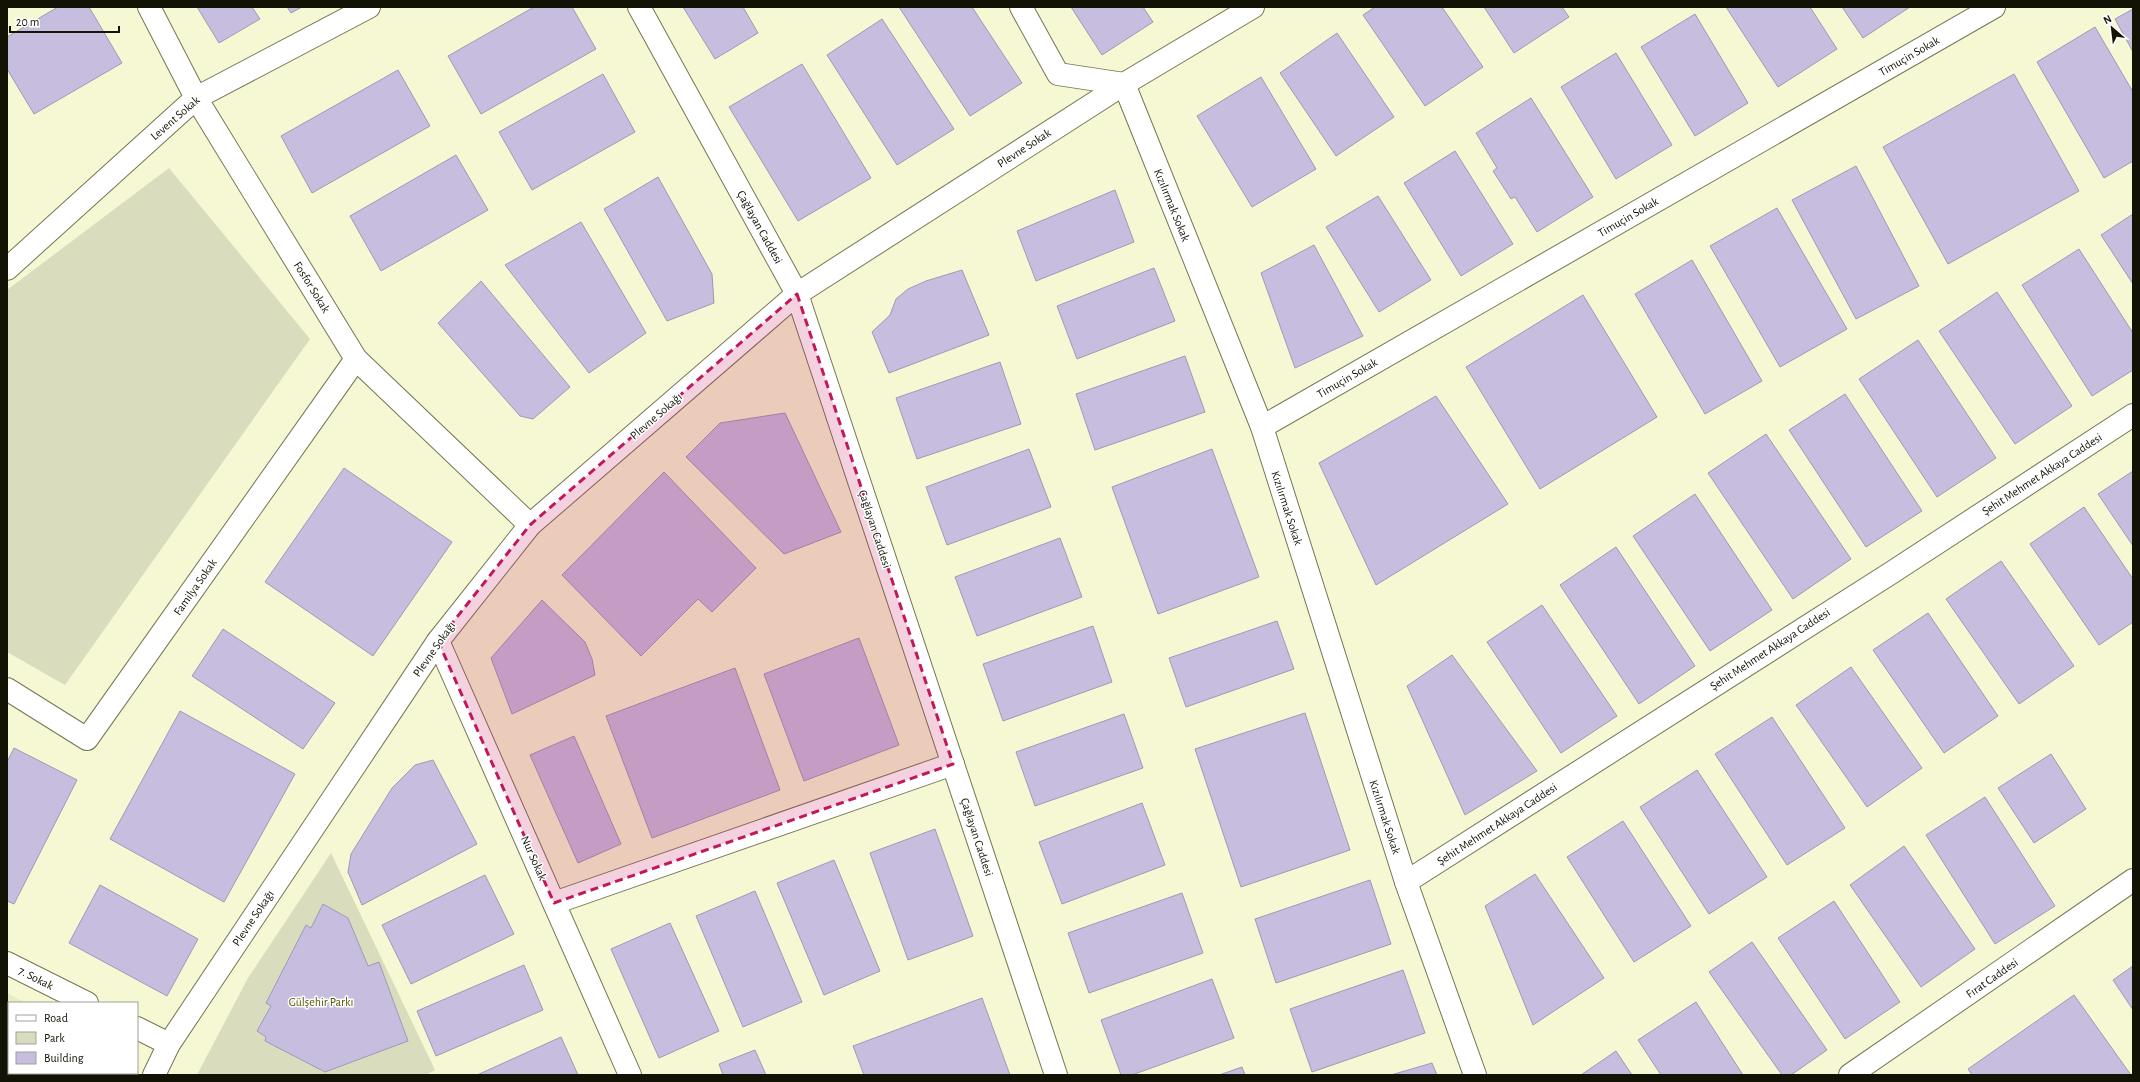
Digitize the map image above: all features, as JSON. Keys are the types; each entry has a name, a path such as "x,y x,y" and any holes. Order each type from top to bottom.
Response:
{"street":[{"name":"Fosfor Sokak","path":"149,7 196,98 356,359 530,525"},
{"name":"Levent Sokak","path":"7,269 196,98 369,7"},
{"name":"Çağlayan Caddesi","path":"639,7 797,294 1056,1075"},
{"path":"1021,7 1058,74 1124,84"},
{"name":"Plevne Sokak","path":"797,294 1124,84 1253,7"},
{"name":"Timuçin Sokak","path":"1262,427 1994,7"},
{"name":"Kızılırmak Sokak","path":"1124,84 1262,427 1406,882 1475,1075"},
{"name":"Plevne Sokağı","path":"154,1075 169,1044 438,641 530,525 797,294"},
{"name":"Familya Sokak","path":"7,689 87,739 356,359"},
{"name":"Şehit Mehmet Akkaya Caddesi","path":"1406,882 1891,573 2133,415"},
{"name":"Nur Sokak","path":"438,641 630,1075"},
{"path":"554,903 953,764"},
{"name":"Fırat Caddesi","path":"1850,1075 2133,880"},
{"name":"7. Sokak","path":"7,963 85,1002"},
{"path":"138,1028 169,1044"}],"highlighted area":[{"path":"797,294 953,764 554,903 438,641 530,525"}],"shaded area":[{"path":"7,993 24,1002 8,1002 8,1074 128,1074 128,1075 7,1075"}],"green space":[{"path":"169,168 310,339 65,685 7,652 7,290"},
{"name":"Gülşehir Parkı","path":"331,853 435,1070 426,1075 197,1075 248,978"}],"building":[{"path":"58,7 89,7 122,63 34,114 7,69 7,37"},
{"path":"197,7 252,7 260,19 219,43"},
{"path":"287,7 302,7 291,13"},
{"path":"534,7 572,7 596,49 481,114 448,56"},
{"path":"683,7 743,7 758,33 715,59"},
{"path":"899,7 972,7 1022,83 970,116"},
{"path":"1071,7 1143,7 1153,22 1102,55"},
{"path":"1375,7 1442,7 1483,67 1425,106 1363,15"},
{"path":"1484,7 1562,7 1569,17 1514,53"},
{"path":"1726,7 1810,7 1837,49 1778,87"},
{"path":"1842,7 1910,7 1863,38"},
{"path":"2133,9 2133,52 2115,19"},
{"path":"1695,14 1748,103 1695,136 1641,47"},
{"path":"882,19 954,129 897,165 827,55"},
{"path":"2095,27 2133,92 2133,161 2104,178 2037,62"},
{"path":"1337,33 1394,117 1336,156 1280,73"},
{"path":"1616,53 1672,145 1616,179 1561,87"},
{"path":"802,64 871,178 798,221 729,107"},
{"path":"398,70 430,126 312,193 281,136"},
{"path":"603,74 635,132 532,190 499,132"},
{"path":"2014,74 2079,191 1948,264 1883,147"},
{"path":"1261,77 1316,169 1252,207 1197,116"},
{"path":"1531,98 1593,197 1537,232 1515,197 1511,199 1493,171 1497,168 1476,133"},
{"path":"1455,151 1513,244 1461,276 1404,183"},
{"path":"456,155 488,210 381,271 350,216"},
{"path":"1856,166 1919,286 1856,319 1792,200"},
{"path":"658,177 712,274 714,303 667,321 604,209"},
{"path":"1115,190 1134,242 1036,281 1017,231"},
{"path":"1378,196 1431,280 1379,312 1326,227"},
{"path":"1777,208 1847,329 1780,367 1710,246"},
{"path":"2133,214 2133,284 2101,235"},
{"path":"581,222 646,333 589,373 505,265"},
{"path":"1314,245 1363,336 1295,368 1261,273"},
{"path":"2079,249 2133,333 2133,370 2092,396 2022,285"},
{"path":"1692,260 1762,381 1705,414 1635,294"},
{"path":"1154,268 1175,321 1077,359 1057,306"},
{"path":"962,270 989,335 889,373 872,332 890,315 896,299 908,289 926,281"},
{"path":"481,281 570,387 533,419 520,416 438,323"},
{"path":"1997,292 2072,406 2015,444 1939,331"},
{"path":"1583,295 1657,417 1540,489 1466,367"},
{"path":"1918,340 1996,458 1937,497 1859,379"},
{"path":"1185,356 1205,412 1095,450 1076,394"},
{"path":"1000,362 1021,424 917,459 896,398"},
{"path":"1845,394 1922,511 1866,547 1789,430"},
{"path":"1436,396 1508,504 1376,585 1319,463"},
{"path":"785,413 841,532 784,554 686,457 720,423"},
{"path":"1766,434 1851,559 1793,599 1708,473"},
{"path":"1029,449 1051,507 947,545 926,487"},
{"path":"1212,449 1259,577 1158,614 1112,487"},
{"path":"344,468 452,542 373,656 265,582"},
{"path":"2133,471 2133,546 2098,494"},
{"path":"664,472 756,568 712,612 698,599 641,656 562,575"},
{"path":"1695,494 1772,610 1710,651 1633,536"},
{"path":"2084,507 2133,579 2133,622 2099,645 2030,544"},
{"path":"1060,538 1082,597 977,636 955,577"},
{"path":"1616,547 1695,666 1639,704 1560,585"},
{"path":"2001,561 2074,666 2019,704 1946,599"},
{"path":"542,600 585,642 592,659 595,675 512,714 491,658"},
{"path":"1542,605 1617,716 1561,753 1487,642"},
{"path":"1928,613 1998,716 1944,753 1873,650"},
{"path":"1277,621 1294,669 1186,707 1169,658"},
{"path":"1093,626 1112,682 1003,721 983,664"},
{"path":"223,629 335,703 303,749 192,676"},
{"path":"859,638 899,745 804,781 764,674"},
{"path":"1452,655 1537,771 1465,815 1407,686"},
{"path":"1851,667 1922,768 1867,807 1796,705"},
{"path":"735,668 780,790 652,838 606,716"},
{"path":"180,711 295,774 224,902 110,839"},
{"path":"1305,713 1350,850 1241,887 1195,749"},
{"path":"1124,714 1143,768 1035,806 1016,752"},
{"path":"1772,717 1845,828 1787,865 1715,754"},
{"path":"574,736 621,844 578,863 530,755"},
{"path":"14,748 77,780 14,904 7,901 7,762"},
{"path":"2051,754 2086,809 2034,843 1998,788"},
{"path":"433,760 477,844 362,905 348,872 351,854 392,788 415,765"},
{"path":"1697,770 1767,877 1709,914 1640,807"},
{"path":"1985,797 2055,906 1995,944 1926,835"},
{"path":"1142,803 1165,865 1062,904 1039,842"},
{"path":"1623,821 1691,926 1634,962 1567,857"},
{"path":"935,829 973,936 908,960 870,853"},
{"path":"1904,846 1975,949 1921,987 1850,885"},
{"path":"834,860 880,971 824,995 777,883"},
{"path":"1535,874 1604,978 1533,1025 1485,906"},
{"path":"485,875 514,934 411,984 382,925"},
{"path":"1370,880 1391,944 1276,983 1255,919"},
{"path":"100,885 198,939 167,996 69,943"},
{"path":"755,891 802,1002 743,1027 696,916"},
{"path":"1182,893 1203,953 1089,993 1068,933"},
{"path":"1834,901 1900,1002 1845,1039 1778,938"},
{"path":"323,904 348,918 368,966 379,962 408,1041 325,1072 265,1041 266,1037 257,1031 271,1006 266,1003 306,925 311,928"},
{"path":"670,923 719,1031 659,1058 611,949"},
{"path":"1752,942 1827,1050 1791,1075 1782,1075 1709,972"},
{"path":"524,965 543,1010 436,1056 417,1011"},
{"path":"2133,966 2133,1010 2113,980"},
{"path":"1403,970 1425,1033 1312,1072 1290,1009"},
{"path":"1212,979 1234,1038 1132,1075 1121,1075 1101,1020"},
{"path":"2074,995 2131,1075 1972,1075 1968,1069"},
{"path":"982,998 1010,1075 864,1075 853,1046"},
{"path":"1696,1002 1743,1075 1661,1075 1638,1040"},
{"path":"561,1037 578,1075 477,1075"},
{"path":"755,1050 766,1075 723,1075 719,1064"},
{"path":"1616,1051 1632,1075 1581,1075"},
{"path":"8,1058 8,1074 44,1075 7,1075"},
{"path":"1432,1063 1437,1075 1391,1075"},
{"path":"1242,1067 1245,1075 1219,1075"}]}
